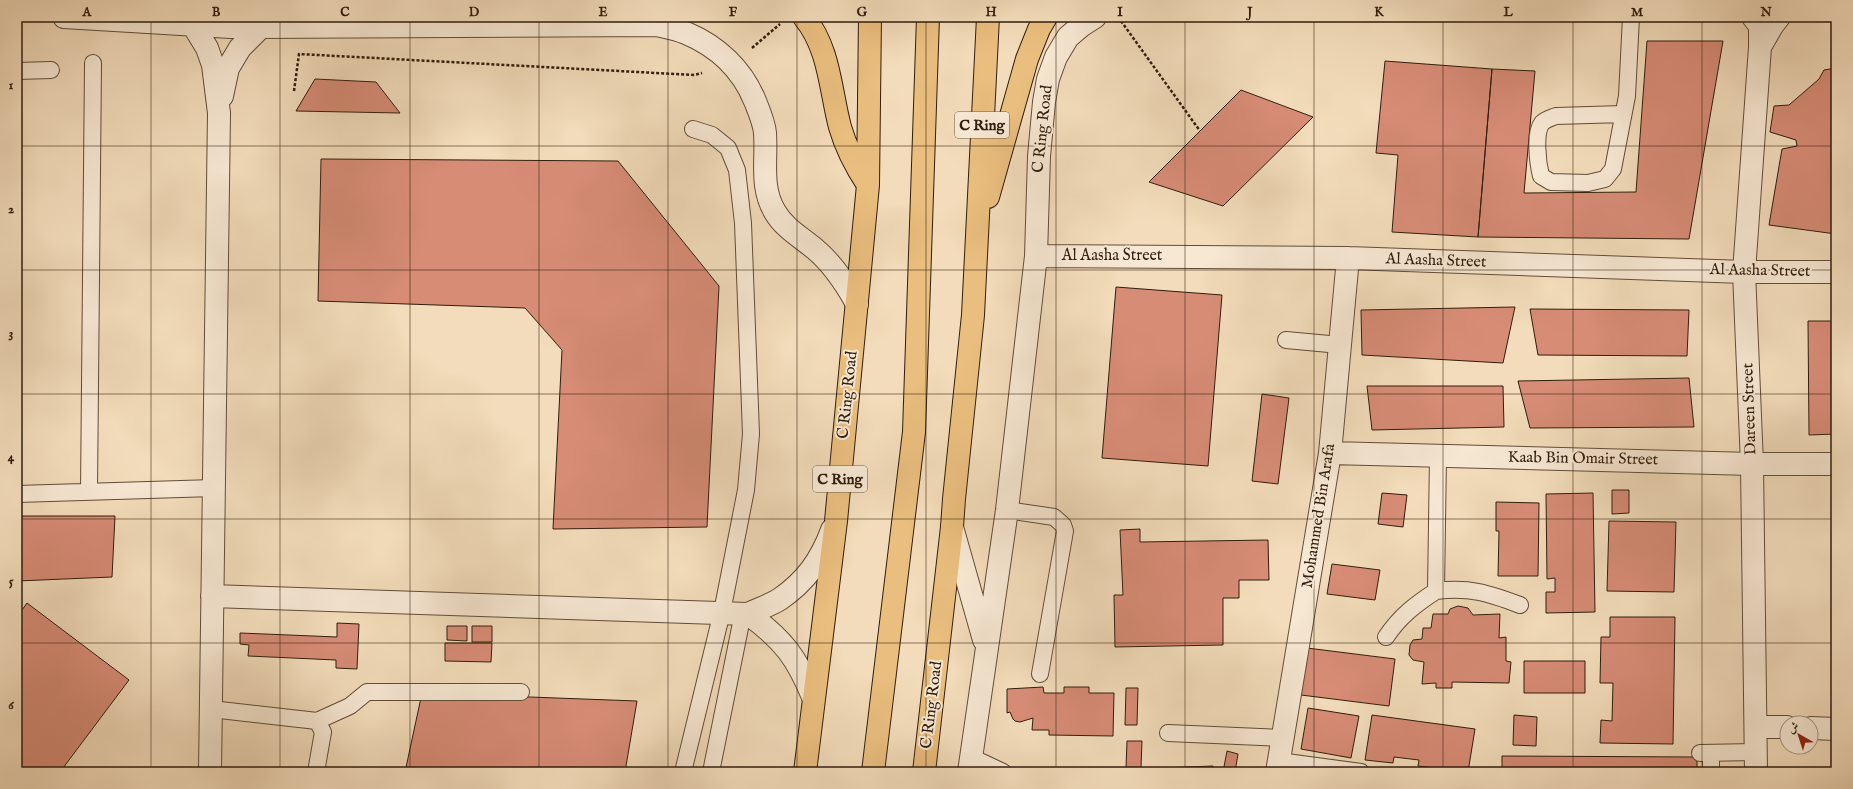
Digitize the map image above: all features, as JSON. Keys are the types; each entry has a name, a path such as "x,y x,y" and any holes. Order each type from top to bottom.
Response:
{"highway":[{"path":"804,17 817,36 828,67 838,119 846,147 856,167 868,185"},
{"name":"C Ring Road","path":"805,772 836,521 868,185 870,17"},
{"path":"874,772 914,432 928,17"},
{"name":"C Ring Road","path":"924,772 952,527 973,315 988,17"},
{"path":"978,233 1027,59 1039,29 1046,17"}],"street":[{"path":"64,17 193,25 261,27 657,25 685,32 711,46 733,65 750,90 758,109 764,132 765,185 769,199 785,226 816,249 832,265 846,284 857,304"},
{"name":"C Ring Road","path":"970,765 986,646 1008,510 1036,256 1039,156 1044,102 1048,79 1056,57 1068,38 1081,26 1095,17"},
{"name":"Dareen Street","path":"1753,17 1760,26 1760,47 1744,272 1752,464 1757,727 1756,762"},
{"name":"Dareen Street","path":"1760,47 1779,17"},
{"path":"193,25 207,48 213,65 219,113 210,772"},
{"path":"219,113 228,68 240,48 261,27"},
{"name":"Al Aasha Street","path":"1036,256 1348,258 1744,272 1836,272"},
{"name":"Mohammed Bin Arafa","path":"1278,767 1330,453 1348,258"},
{"name":"Kaab Bin Omair Street","path":"1330,453 1752,464 1836,464"},
{"path":"212,596 738,613 779,600 804,579 824,552 836,521"},
{"path":"952,527 986,646"},
{"path":"738,613 770,630 789,649 803,672 814,697"},
{"path":"1757,727 1779,727"},
{"path":"1819,728 1836,728"}],"lane":[{"path":"1623,114 1556,116 1548,119 1542,124 1539,135 1538,160 1541,176 1551,182 1588,183 1604,179 1613,169 1627,96 1631,17"},
{"path":"89,492 94,63"},
{"path":"17,71 51,70"},
{"path":"693,129 712,135 728,148 737,170 743,223 751,434 738,613 711,772"},
{"path":"1286,340 1340,345"},
{"path":"1436,591 1438,456"},
{"path":"17,494 214,488"},
{"path":"1008,510 1054,517 1064,525 1065,530 1040,674"},
{"path":"1386,636 1396,622 1408,610 1436,591 1456,588 1478,591 1520,605"},
{"path":"683,772 738,613"},
{"path":"210,709 317,721 350,706 367,692 521,692"},
{"path":"316,772 323,732 317,721"},
{"path":"1168,733 1282,738"},
{"path":"1711,772 1706,753 1756,762"},
{"path":"970,765 1003,772"},
{"path":"1278,767 1361,772"}],"path":[{"path":"1118,17 1200,131"},
{"path":"294,91 299,54 694,76 733,65 782,22"}],"building":[{"path":"1647,41 1723,41 1689,239 1478,237 1492,69 1535,71 1524,193 1636,192"},
{"path":"1385,61 1492,69 1478,237 1392,232 1398,155 1376,153"},
{"path":"1836,68 1836,234 1769,225 1782,149 1797,146 1796,140 1770,132 1774,106 1789,105 1819,79 1824,70"},
{"path":"315,79 376,82 400,113 296,111"},
{"path":"1241,90 1313,117 1223,206 1149,182"},
{"path":"321,159 618,161 719,286 707,527 553,529 562,350 525,308 318,301"},
{"path":"1116,287 1222,295 1208,466 1102,458"},
{"path":"1515,307 1503,363 1362,355 1361,310"},
{"path":"1530,309 1689,310 1687,356 1538,355"},
{"path":"1808,321 1836,321 1836,434 1809,435"},
{"path":"1689,378 1694,427 1530,428 1518,381"},
{"path":"1367,386 1503,386 1504,427 1372,430"},
{"path":"1262,394 1289,398 1278,484 1252,481"},
{"path":"1612,490 1629,490 1629,513 1612,514"},
{"path":"1382,493 1407,495 1403,527 1378,524"},
{"path":"1593,493 1595,612 1546,613 1546,592 1555,592 1555,578 1547,579 1546,494"},
{"path":"1496,502 1539,503 1538,576 1498,576 1499,531 1496,531"},
{"path":"17,516 115,516 112,577 17,581"},
{"path":"1609,521 1676,522 1674,592 1607,591"},
{"path":"1140,529 1140,542 1268,540 1269,580 1239,580 1239,598 1223,598 1223,645 1115,647 1114,595 1123,595 1120,530"},
{"path":"1332,564 1380,570 1375,600 1327,594"},
{"path":"27,603 129,680 60,772 17,772 17,617"},
{"path":"1458,606 1468,608 1473,615 1500,614 1499,638 1506,637 1506,661 1511,662 1509,683 1452,682 1452,688 1436,688 1436,683 1422,684 1424,662 1413,660 1409,655 1410,645 1413,640 1422,639 1423,628 1431,628 1433,614 1448,614 1450,609"},
{"path":"1610,617 1675,617 1673,744 1600,743 1601,720 1612,721 1613,683 1600,683 1601,637 1610,637"},
{"path":"337,623 359,624 357,669 336,668 336,660 248,656 249,645 240,644 240,633 337,637"},
{"path":"447,626 467,626 467,641 447,640"},
{"path":"472,626 492,626 492,642 472,642"},
{"path":"445,643 492,643 491,662 445,661"},
{"path":"1307,648 1395,659 1389,706 1301,695"},
{"path":"1524,661 1585,661 1585,693 1524,693"},
{"path":"1043,687 1044,693 1064,693 1064,687 1089,687 1089,693 1114,693 1113,736 1049,735 1049,730 1032,730 1033,718 1020,722 1013,719 1010,712 1007,713 1007,689"},
{"path":"1126,688 1138,688 1137,725 1125,725"},
{"path":"422,693 637,701 625,772 405,772"},
{"path":"1308,708 1359,716 1351,758 1301,749"},
{"path":"1372,715 1475,729 1468,772 1418,766 1419,760 1394,757 1393,763 1365,760"},
{"path":"1514,715 1537,717 1536,746 1513,745"},
{"path":"1127,741 1142,741 1141,768 1126,768"},
{"path":"1227,751 1238,754 1235,772 1223,772"},
{"path":"1502,756 1697,757 1697,772 1502,772"},
{"path":"1213,766 1214,772 1162,772 1162,768"},
{"path":"1155,768 1156,772 1146,772 1146,769"}]}
